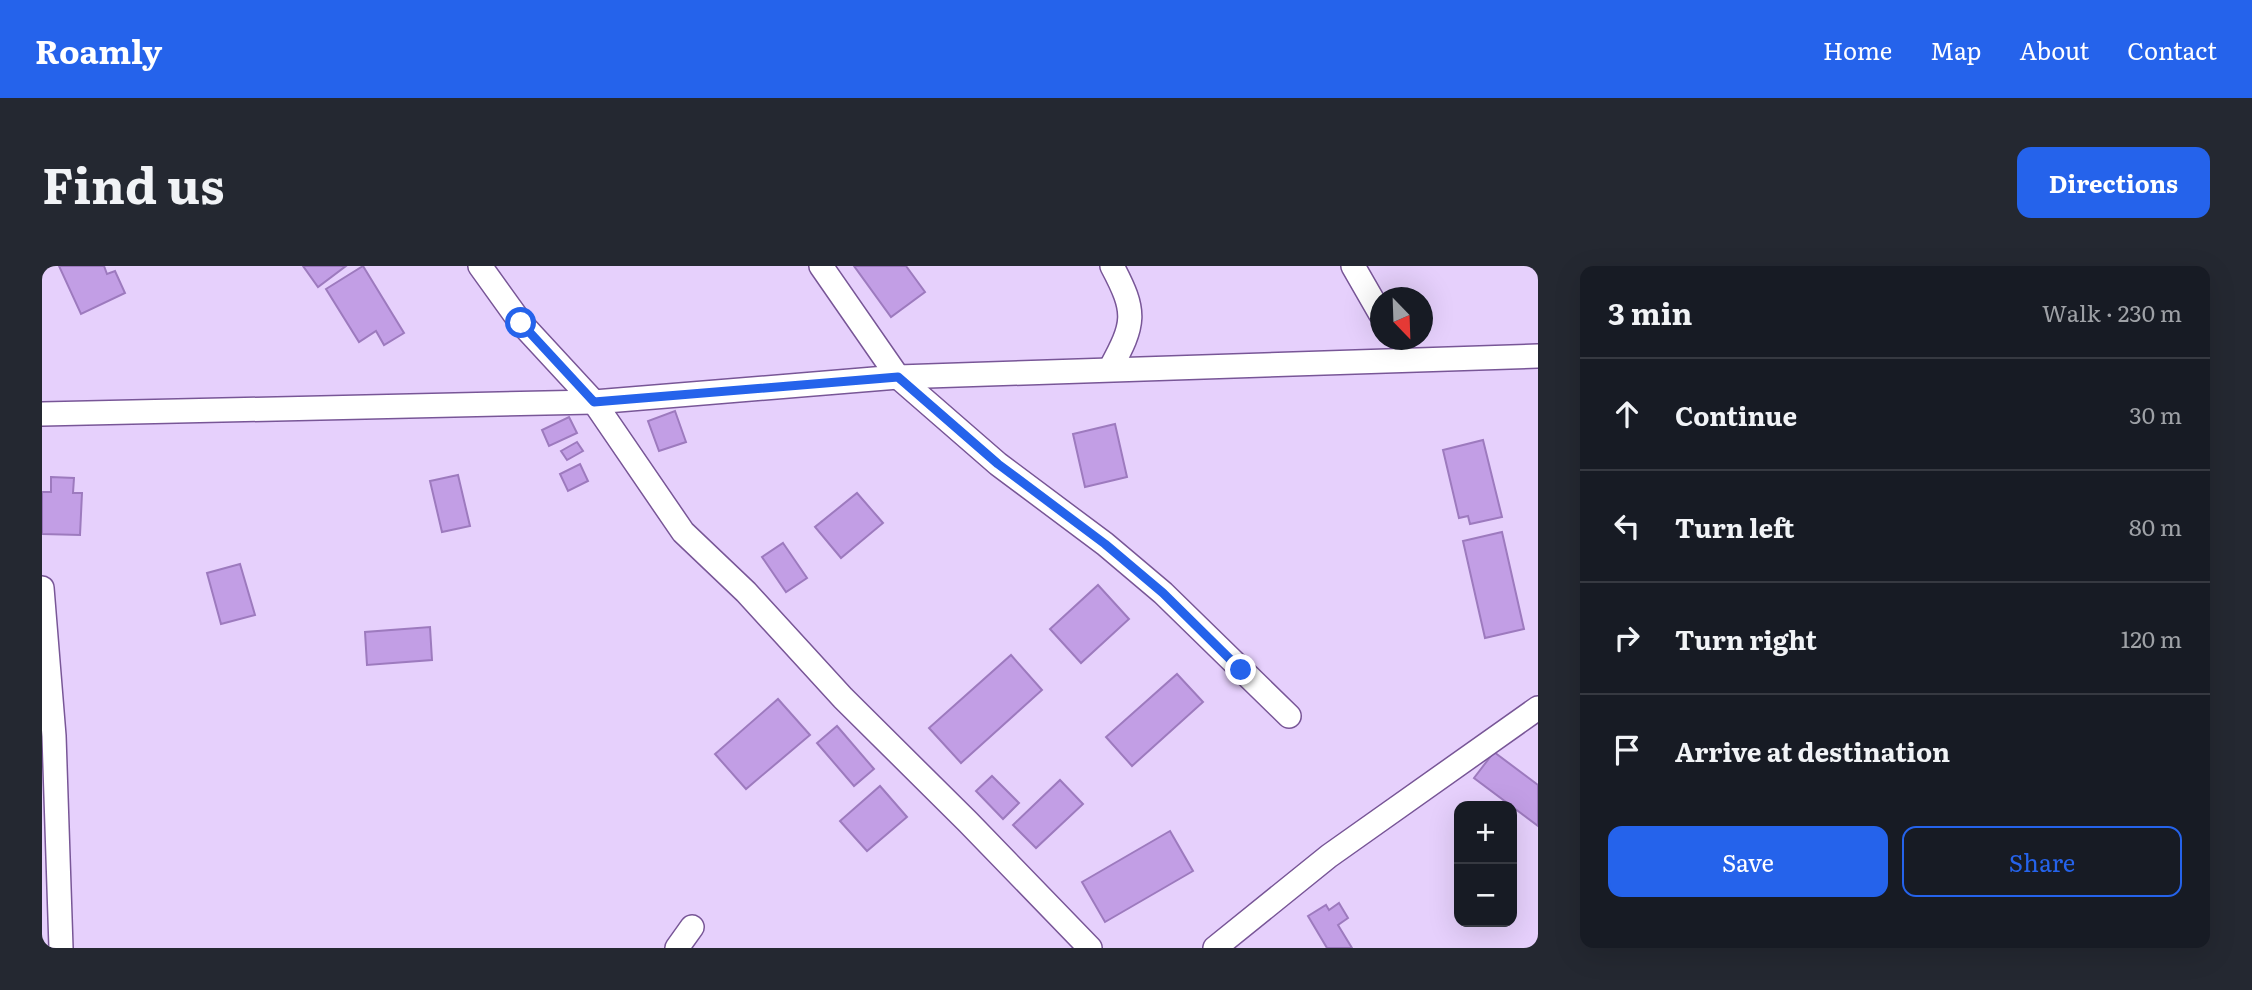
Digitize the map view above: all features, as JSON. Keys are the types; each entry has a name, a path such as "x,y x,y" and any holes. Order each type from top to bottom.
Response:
{"street":[{"path":"480,266 521,323 594,402 683,532 746,592 843,698 1090,948"},
{"path":"821,266 898,377 998,464 1105,544 1163,593 1289,716"},
{"path":"1110,369 1125,342 1131,317 1124,290 1112,266"},
{"path":"1353,266 1370,295"},
{"path":"1402,350 1407,360"},
{"path":"42,414 594,402 898,377 1538,356"},
{"path":"42,588 61,948"},
{"path":"1215,948 1329,856 1538,708"},
{"path":"677,948 692,927"}],"building":[{"path":"59,266 104,266 107,274 115,271 125,293 81,314"},
{"path":"303,266 346,266 318,287"},
{"path":"363,266 404,333 384,345 376,331 359,342 326,289"},
{"path":"854,266 906,266 925,292 891,317"},
{"path":"675,411 686,442 659,451 648,421"},
{"path":"569,417 577,433 549,446 542,430"},
{"path":"1115,424 1127,477 1085,487 1073,434"},
{"path":"1483,440 1502,517 1470,524 1468,516 1459,518 1443,450"},
{"path":"577,442 583,451 567,460 561,451"},
{"path":"580,464 588,481 568,491 560,474"},
{"path":"458,475 470,526 442,532 430,481"},
{"path":"51,477 74,478 73,493 82,493 80,535 42,534 42,492 51,492"},
{"path":"857,493 883,523 841,558 815,527"},
{"path":"1502,532 1524,629 1485,638 1463,541"},
{"path":"783,543 807,578 786,592 762,557"},
{"path":"240,564 255,615 221,624 207,573"},
{"path":"1098,585 1129,619 1081,663 1050,629"},
{"path":"430,627 432,660 367,665 365,632"},
{"path":"1011,655 1042,690 961,763 929,728"},
{"path":"1177,674 1203,702 1132,766 1106,737"},
{"path":"778,699 810,735 746,789 715,754"},
{"path":"837,726 874,769 854,786 817,743"},
{"path":"1494,752 1538,785 1538,826 1517,810 1517,801 1505,801 1474,778"},
{"path":"992,776 1019,803 1003,819 976,791"},
{"path":"1060,780 1083,804 1036,848 1013,825"},
{"path":"880,786 907,817 867,851 840,821"},
{"path":"1170,831 1193,871 1105,922 1082,882"},
{"path":"1339,903 1348,918 1338,925 1352,948 1327,948 1308,916 1326,905 1329,910"}],"route":[{"path":"521,323 594,402 898,377 998,464 1105,544 1163,593 1241,670"}]}
